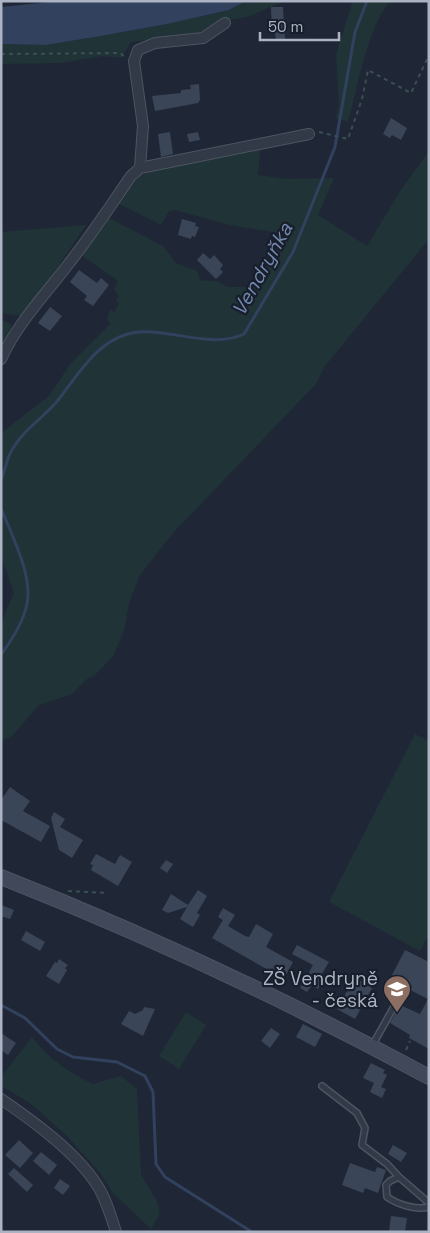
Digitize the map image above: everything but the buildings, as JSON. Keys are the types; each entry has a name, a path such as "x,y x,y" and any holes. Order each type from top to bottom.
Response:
{"street":[{"path":"140,168 143,126 136,55 142,47 203,38 225,23"},
{"path":"1,359 10,340 22,322 71,262 131,176 140,168 309,134"},
{"path":"1,877 128,930 316,1017 428,1073"},
{"path":"1,1099 30,1120 84,1168 96,1184 107,1205 116,1232"}],"lane":[{"path":"372,1046 405,987"},
{"path":"322,1086 358,1112 365,1128 362,1146 387,1164 429,1203"},
{"path":"399,1177 390,1180 386,1185 387,1196 411,1207 429,1207"}],"path":[{"path":"1,54 120,53 136,70"},
{"path":"330,136 348,139 362,99 368,70 411,93 429,55"},
{"path":"69,891 108,893"},
{"path":"404,1054 410,1041"}],"green space":[{"path":"246,1 285,1 247,17 217,22 199,33 131,42 121,58 102,56 61,63 1,64 1,44 46,45 101,36 229,10"},
{"path":"353,1 392,1 384,9 371,38 348,122 336,118 339,104 336,54"},
{"path":"259,150 258,175 288,179 334,178 318,215 367,246 400,191 429,151 429,239 325,366 316,384 173,533 140,575 129,603 124,631 113,656 94,676 87,679 72,694 39,705 13,735 1,742 1,623 14,593 1,556 1,433 49,396 71,363 111,323 107,320 110,309 114,312 119,303 116,301 119,296 114,289 118,281 81,255 109,218 163,246 176,263 197,271 200,280 219,282 227,287 254,287 285,234 230,225 175,210 169,211 161,225 119,204 140,175 170,166"},
{"path":"86,225 37,298 22,316 1,313 1,232"},
{"path":"1,319 12,325 1,350"},
{"path":"415,734 429,741 429,935 420,951 329,902"},
{"path":"186,1012 206,1025 179,1069 159,1056"},
{"path":"32,1037 59,1064 93,1084 121,1076 137,1089 141,1175 157,1201 160,1214 151,1229 113,1193 101,1174 68,1137 30,1103 1,1086 1,1077"}],"water":[{"path":"59,1 246,1 229,10 101,36 46,45 1,44 1,7"}],"waterway":[{"name":"Vendryňka","path":"1,481 13,447 53,406 92,357 113,340 138,332 164,333 218,340 244,334 293,252 335,147 355,32 367,1"},
{"name":"Vendryňka","path":"1,508 20,555 27,580 28,593 23,618 1,655"},
{"name":"Vendryňka","path":"1,1005 25,1018 57,1049 73,1057 117,1062 145,1076 153,1092 156,1164 165,1177 252,1232"}],"place":[{"name":"ZŠ Vendryně - česká","path":"397,1013"}]}
